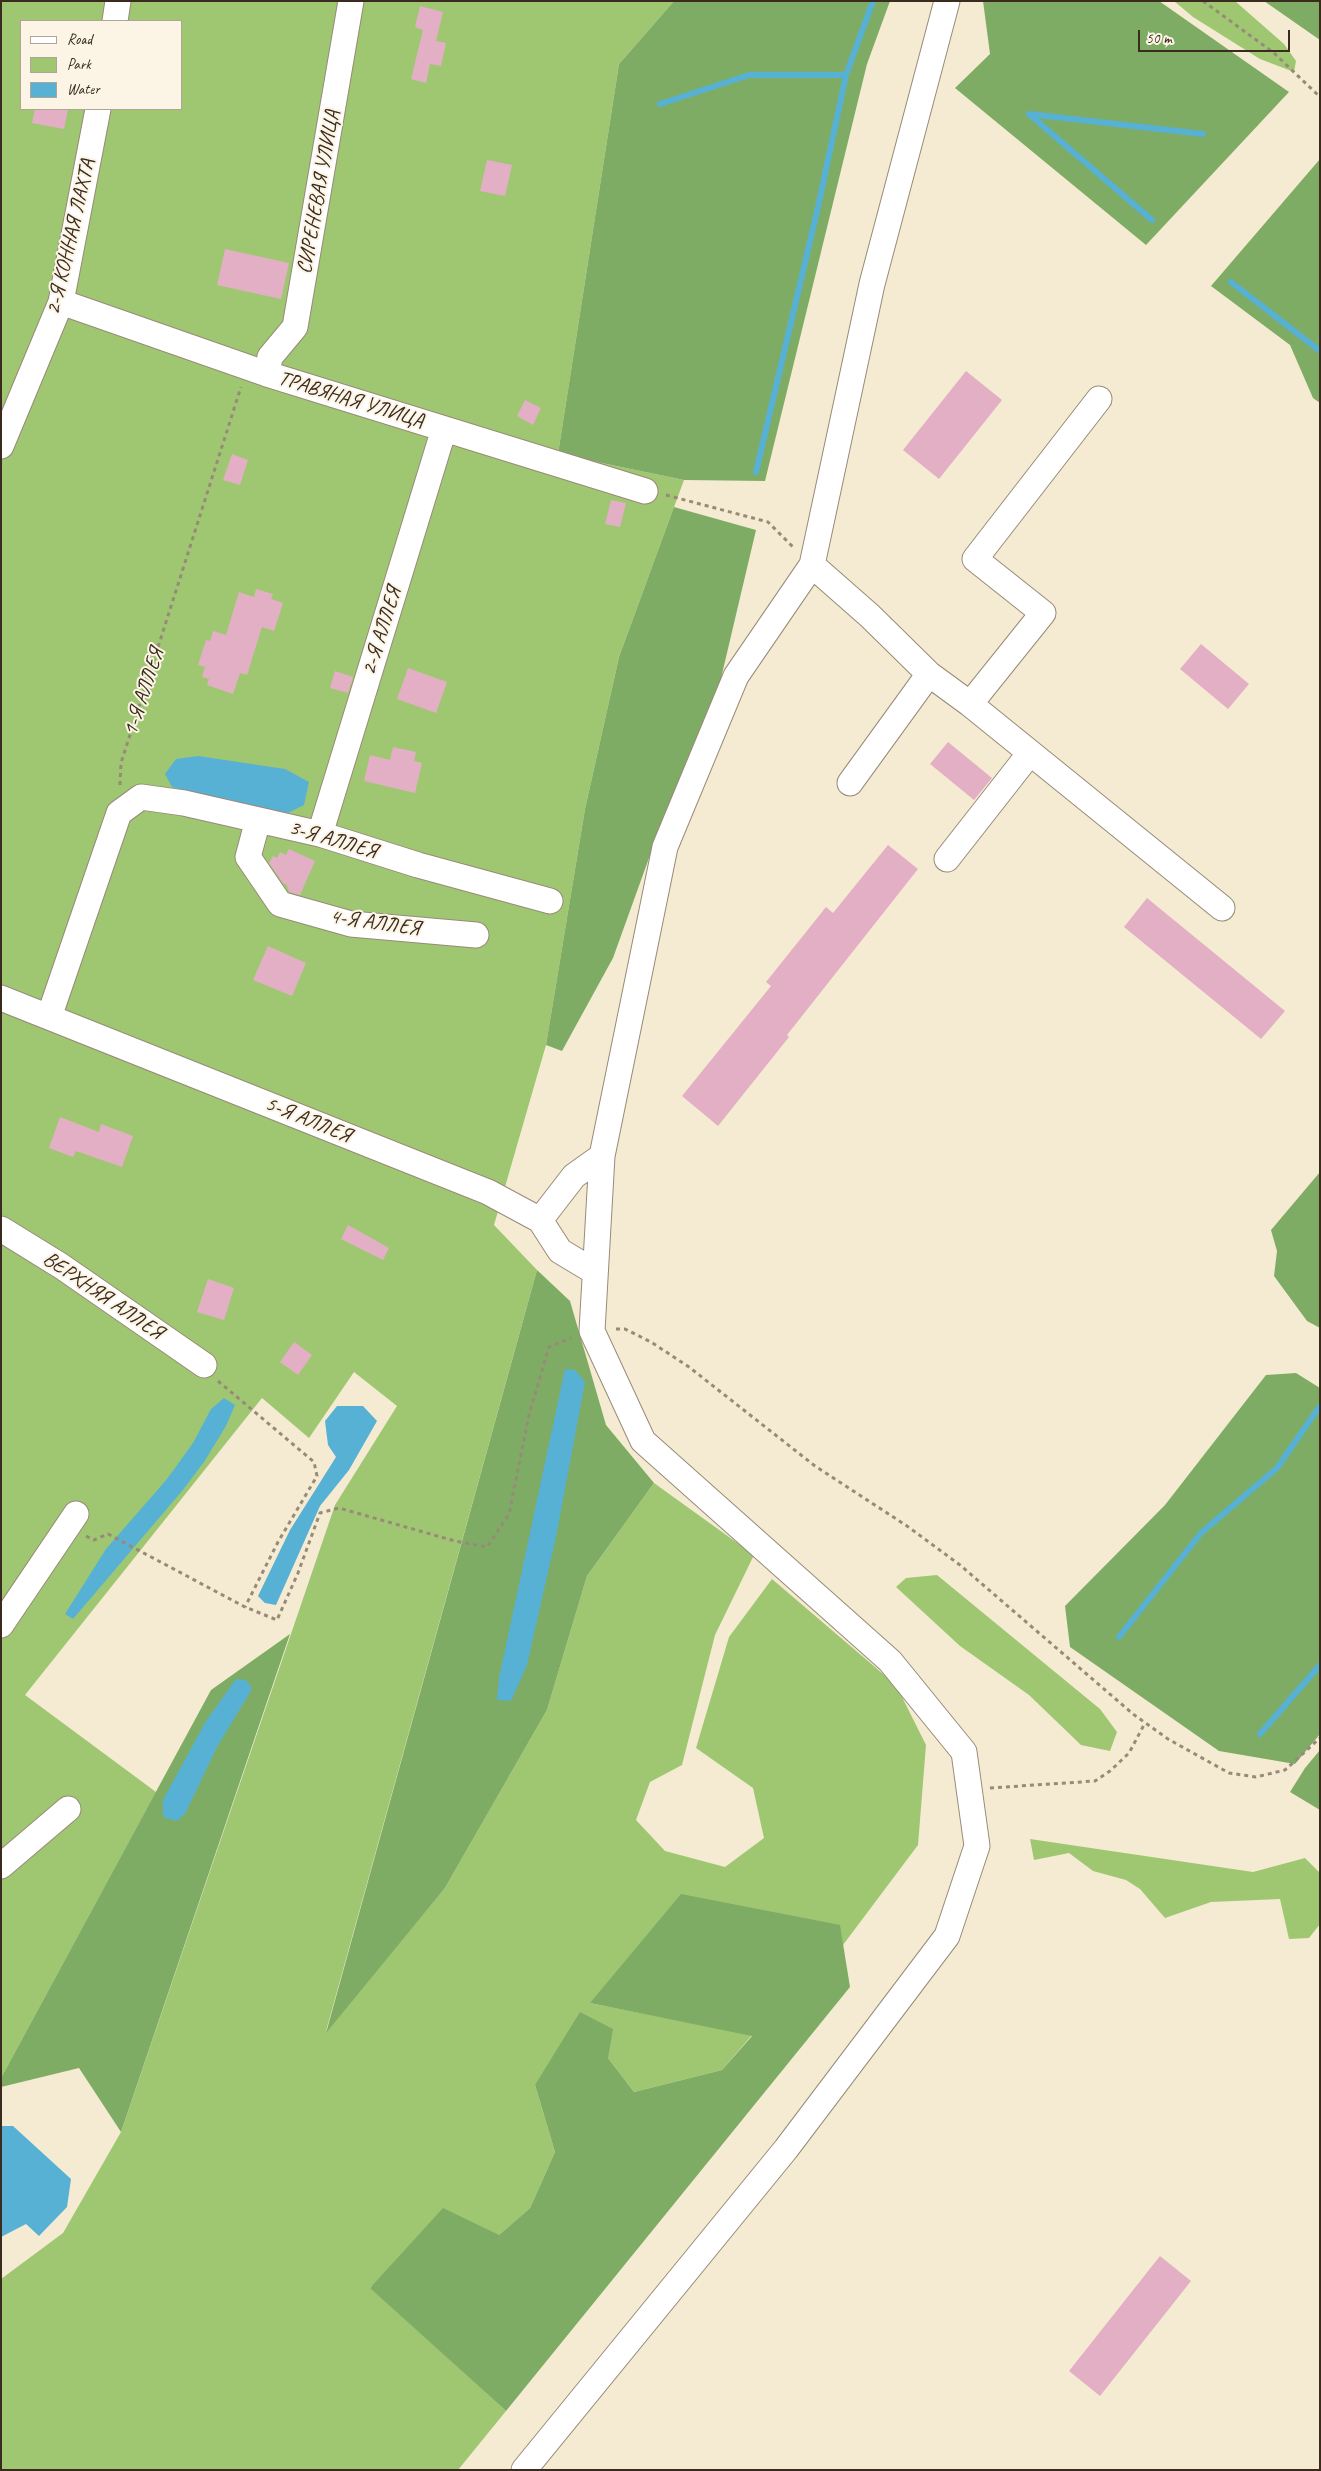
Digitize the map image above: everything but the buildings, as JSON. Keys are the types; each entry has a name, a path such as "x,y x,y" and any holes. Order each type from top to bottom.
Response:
{"street":[{"path":"115,20 118,1"},
{"name":"СИРЕНЕВАЯ УЛИЦА","path":"258,371 296,326 351,1"},
{"path":"524,2470 786,2149 947,1936 977,1846 964,1752 890,1661 642,1441 592,1331 602,1156 665,847 736,676 812,565 872,284 947,1"},
{"name":"2-Я КОННАЯ ЛАХТА","path":"1,446 60,302 98,110"},
{"name":"ТРАВЯНАЯ УЛИЦА","path":"60,302 258,371 645,491"},
{"path":"970,704 1043,613 976,559 1099,399"},
{"name":"2-Я АЛЛЕЯ","path":"320,834 444,429"},
{"path":"812,565 870,616 929,674 970,704 1222,908"},
{"path":"850,783 929,674"},
{"path":"947,859 1030,753"},
{"name":"3-Я АЛЛЕЯ","path":"119,813 140,797 184,803 320,834 418,865 550,901"},
{"path":"49,1017 119,813"},
{"name":"4-Я АЛЛЕЯ","path":"258,820 248,856 280,904 352,924 476,935"},
{"name":"5-Я АЛЛЕЯ","path":"1,998 488,1192 540,1220 560,1251 595,1272"},
{"path":"540,1220 574,1176 602,1156"},
{"name":"ВЕРХНЯЯ АЛЛЕЯ","path":"1,1229 62,1266 204,1366"},
{"path":"1,1625 76,1514"},
{"path":"1,1866 68,1809"}],"path":[{"path":"1203,1 1274,52 1320,97"},
{"name":"1-Я АЛЛЕЯ","path":"119,813 121,763 258,371"},
{"path":"645,491 689,500 768,522 812,565"},
{"path":"108,1534 142,1550 245,1607 277,1620 298,1573 320,1513 338,1508 455,1541 487,1547 509,1514 529,1415 549,1347 592,1331 625,1329 651,1342 688,1367 815,1466 907,1526 960,1565 1028,1626 1168,1739 1229,1773 1256,1777 1285,1770 1320,1738"},
{"path":"204,1366 224,1389 267,1421 314,1462 316,1476 278,1542 245,1607"},
{"path":"969,1791 1021,1785 1054,1785 1095,1781 1110,1771 1129,1753 1146,1723"}],"green space":[{"path":"1,1 674,1 619,64 558,454 684,480 619,657 585,809 546,1045 494,1225 537,1270 326,2031 445,1888 547,1710 587,1576 654,1483 754,1555 715,1635 682,1765 650,1782 636,1820 665,1851 725,1867 764,1838 753,1788 696,1748 729,1637 772,1579 896,1685 926,1745 918,1845 843,1945 839,1925 590,2003 752,2035 722,2070 634,2092 608,2058 535,2085 555,2152 530,2208 499,2235 370,2287 506,2411 458,2470 1,2470 1,2279 63,2233 121,2132 335,1505 397,1406 354,1372 309,1438 262,1398 25,1695 156,1792 1,2078"},
{"path":"674,1 890,1 867,64 765,481 684,480 558,454 619,64"},
{"path":"983,1 1159,1 1289,92 1146,245 955,88 990,54"},
{"path":"1174,1 1235,1 1284,44 1296,61 1294,72 1260,59 1193,17"},
{"path":"1264,1 1320,1 1320,40"},
{"path":"1320,159 1320,403 1313,398 1290,345 1211,286"},
{"path":"674,507 756,530 714,708 649,858 613,958 562,1051 546,1045 585,809 619,657"},
{"path":"1320,1172 1320,1328 1307,1321 1274,1276 1277,1251 1271,1230"},
{"path":"537,1270 570,1301 606,1425 654,1483 587,1576 547,1710 445,1888 326,2033"},
{"path":"1296,1373 1320,1388 1320,1734 1295,1764 1219,1751 1070,1647 1065,1606 1165,1505 1266,1375"},
{"path":"937,1575 1100,1709 1117,1732 1110,1751 1081,1745 1029,1695 960,1646 896,1587 906,1578"},
{"path":"290,1634 121,2132 79,2068 1,2087 1,2078 211,1690"},
{"path":"1320,1750 1320,1810 1290,1792 1305,1768"},
{"path":"1030,1839 1253,1872 1305,1858 1320,1873 1320,1924 1309,1938 1289,1939 1280,1899 1211,1902 1165,1918 1140,1889 1126,1880 1093,1871 1069,1853 1034,1860"},
{"path":"681,1894 840,1925 850,1987 506,2411 370,2288 443,2208 499,2235 530,2208 555,2152 535,2085 580,2012 613,2029 608,2058 634,2092 722,2070 752,2036 590,2003"}],"water":[{"path":"198,756 285,769 309,782 304,805 288,813 208,797 172,787 165,774 176,759"},
{"path":"565,1369 575,1370 585,1382 556,1537 527,1665 511,1701 497,1700 499,1678"},
{"path":"224,1398 235,1405 226,1426 204,1462 182,1491 73,1619 65,1614 106,1549 167,1479 193,1443 211,1409"},
{"path":"337,1406 363,1406 377,1421 349,1470 320,1506 276,1605 265,1603 258,1596 290,1530 336,1457 328,1445 325,1421"},
{"path":"236,1679 246,1680 252,1689 217,1747 185,1814 177,1821 166,1818 163,1816 163,1800 206,1721"},
{"path":"1,2126 13,2126 71,2179 67,2207 39,2236 26,2224 1,2237"}],"waterway":[{"path":"756,472 818,207 846,75 873,1"},
{"path":"660,104 749,75 846,75"},
{"path":"1152,220 1029,114 1203,134"},
{"path":"1231,282 1320,351"},
{"path":"1119,1637 1201,1533 1277,1468 1320,1406"},
{"path":"1260,1734 1320,1665"}]}
